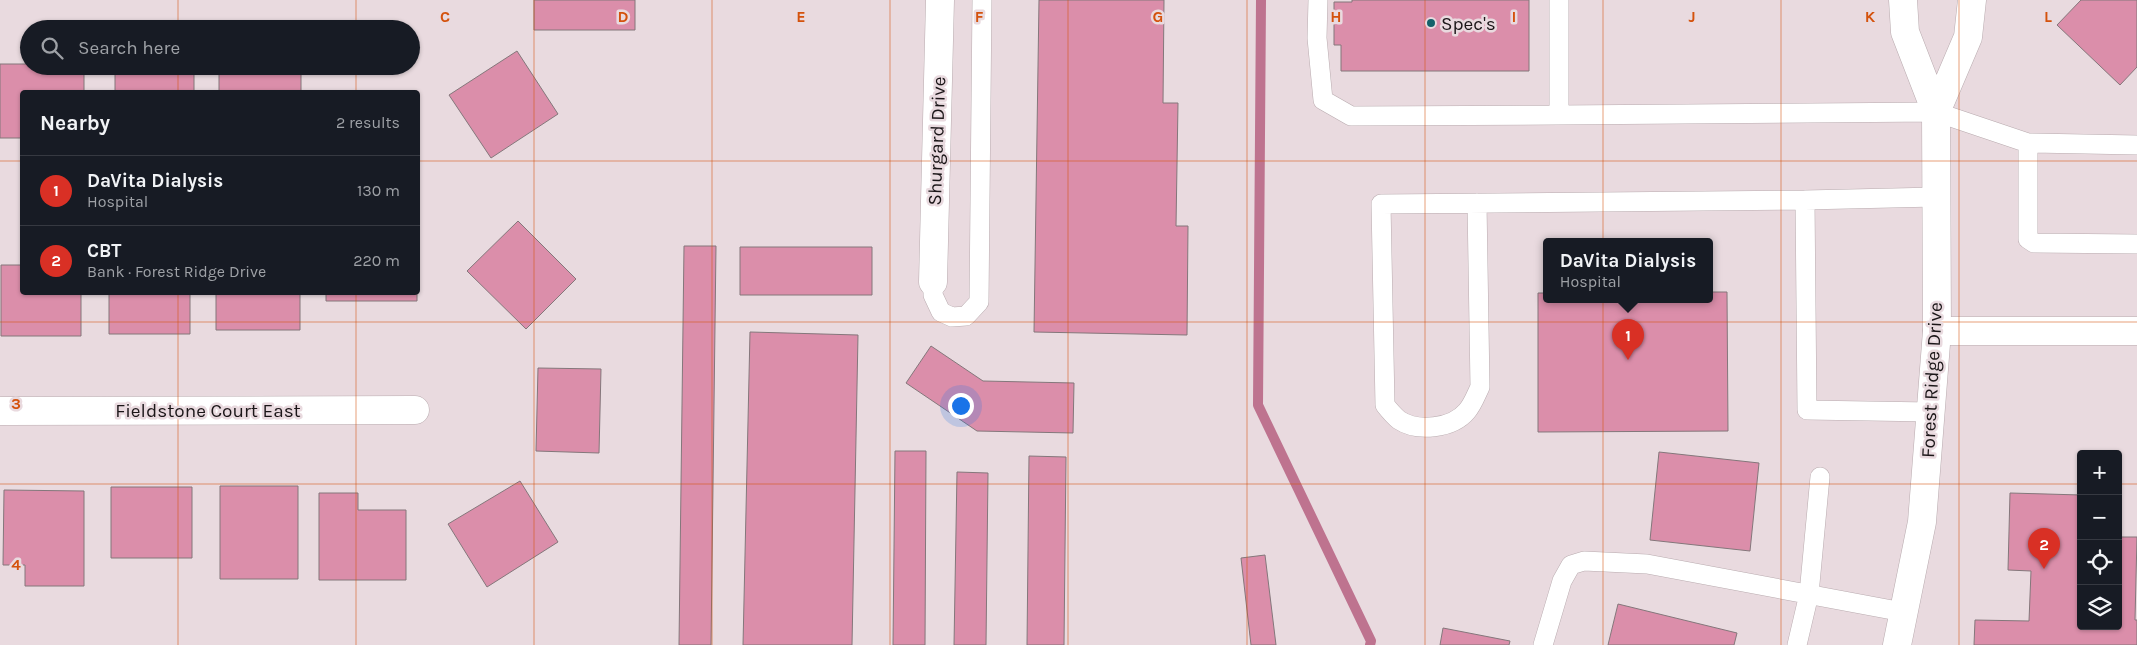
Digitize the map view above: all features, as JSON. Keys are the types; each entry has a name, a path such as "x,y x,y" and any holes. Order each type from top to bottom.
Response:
{"street":[{"name":"Shurgard Drive","path":"933,282 940,0"},
{"name":"Forest Ridge Drive","path":"1897,645 1922,522 1937,331 1936,112 1905,32 1903,0"},
{"name":"Forest Ridge Drive","path":"1936,112 1968,37 1972,0"},
{"path":"1937,331 2137,331"},
{"name":"Fieldstone Court East","path":"0,411 415,410"}],"lane":[{"path":"933,282 933,295 941,312 952,317 966,316 979,302 982,0"},
{"path":"1318,0 1317,38 1324,100 1351,116 1936,112 2028,143 2137,145"},
{"path":"1559,0 1559,115"},
{"path":"2028,143 2028,239 2034,243 2137,244"},
{"path":"1477,203 1480,387 1466,413 1448,423 1419,428 1398,419 1385,405 1381,204 1936,197"},
{"path":"1805,200 1807,410 1930,412"},
{"path":"1796,645 1809,594 1820,477"},
{"path":"1543,645 1562,581 1571,565 1584,561 1647,564 1903,612"}],"building":[{"path":"534,0 635,0 635,30 534,30"},
{"path":"1039,0 1164,0 1163,103 1178,103 1176,226 1188,226 1187,335 1034,332"},
{"name":"Spec's","path":"1352,0 1529,0 1529,71 1341,71 1341,45 1334,45 1334,2 1352,2"},
{"path":"2081,0 2137,0 2137,67 2120,85 2057,25"},
{"path":"517,51 558,114 491,158 449,95"},
{"path":"0,64 20,64 20,75 84,75 84,90 20,90 20,138 0,138"},
{"path":"115,75 194,75 194,90 115,90"},
{"path":"219,75 301,75 301,90 219,90"},
{"path":"518,221 576,279 526,329 467,271"},
{"path":"684,246 716,246 711,645 679,645"},
{"path":"740,247 872,247 872,295 740,295"},
{"path":"1,265 20,265 20,295 81,295 81,336 1,336"},
{"path":"1713,292 1727,292 1728,431 1538,432 1538,293 1543,293 1543,303 1713,303"},
{"path":"109,295 190,295 190,334 109,334"},
{"path":"216,295 300,295 300,330 216,330"},
{"path":"326,295 417,295 417,301 326,301"},
{"path":"750,332 858,335 852,645 743,645"},
{"path":"931,346 983,381 1074,383 1073,433 977,431 906,383"},
{"path":"538,368 601,369 599,453 536,451"},
{"path":"895,451 926,451 925,645 893,645"},
{"path":"1659,452 1759,463 1750,551 1650,540"},
{"path":"1029,456 1066,457 1064,645 1027,645"},
{"path":"957,472 988,473 986,645 954,645"},
{"path":"520,481 558,542 487,587 448,524"},
{"path":"220,486 298,486 298,579 220,579"},
{"path":"111,487 192,487 192,558 111,558"},
{"path":"4,490 84,491 84,586 25,586 25,565 3,565"},
{"path":"319,493 358,493 358,510 406,510 406,580 319,580"},
{"path":"2010,493 2077,495 2077,630 2122,630 2122,537 2137,537 2135,620 2137,620 2137,645 1974,645 1975,620 2029,621 2031,571 2008,570"},
{"path":"1265,555 1276,645 1251,645 1241,558"},
{"path":"1618,604 1737,633 1734,645 1608,645"},
{"path":"1443,628 1510,641 1509,645 1440,645"}],"waterway":[{"path":"1261,0 1258,405 1371,641 1370,645"}],"place":[{"name":"Spec's","path":"1431,23"},
{"name":"DaVita Dialysis","path":"1628,360"},
{"name":"CBT","path":"2044,569"}]}
